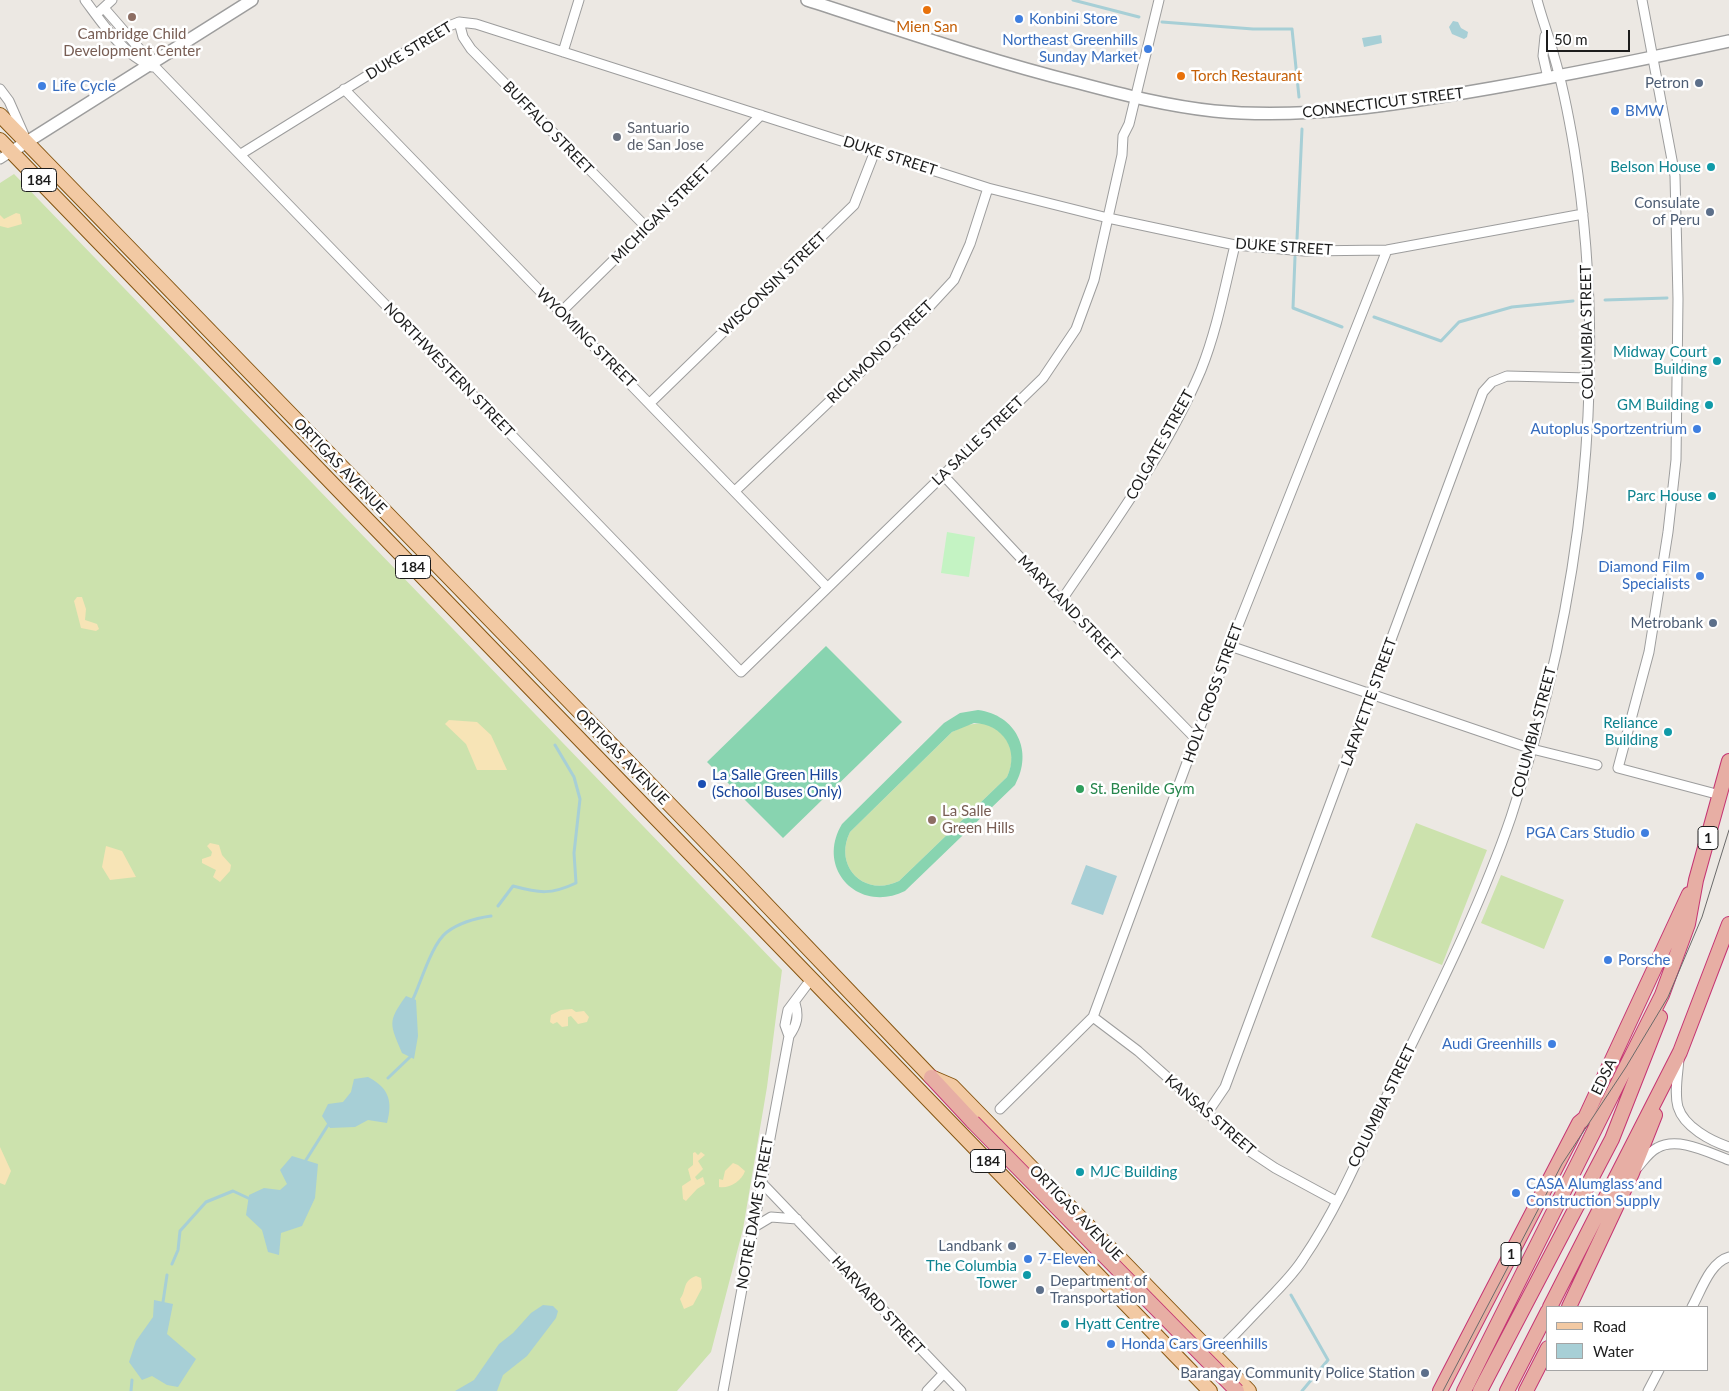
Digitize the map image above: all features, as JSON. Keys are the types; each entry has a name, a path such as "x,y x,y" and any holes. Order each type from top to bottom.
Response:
{"highway":[{"name":"EDSA","path":"1464,1391 1596,1129 1666,982 1688,924 1696,880 1729,761"},
{"name":"1","path":"1454,1391 1579,1123 1585,1118 1696,880"},
{"path":"1569,1306 1632,1173 1729,924"},
{"path":"1480,1391 1612,1139 1663,1010 1666,982"},
{"path":"1551,1306 1680,1052"},
{"path":"931,1077 1237,1391"},
{"name":"1","path":"1440,1391 1538,1214"},
{"path":"1508,1391 1546,1315"},
{"path":"1526,1391 1546,1352"}],"main road":[{"name":"ORTIGAS AVENUE","path":"0,115 931,1077 952,1086 1249,1391"},
{"name":"ORTIGAS AVENUE","path":"0,140 6,155 812,978 1210,1391"},
{"path":"1096,1273 1102,1260 1116,1254"},
{"path":"1108,1286 1122,1283 1128,1276 1129,1267"},
{"path":"1128,1306 1132,1294 1137,1289 1148,1287"}],"street":[{"path":"85,0 131,56 152,66"},
{"path":"96,15 112,0"},
{"path":"6,155 152,66 252,0"},
{"path":"564,52 579,0"},
{"name":"CONNECTICUT STREET","path":"807,0 1030,71 1136,98 1213,111 1300,114 1354,110 1553,77 1729,41"},
{"name":"LA SALLE STREET","path":"741,672 1043,378 1076,329 1094,280 1122,154 1123,136 1130,124 1159,0"},
{"name":"COLUMBIA STREET","path":"1213,1355 1301,1263 1336,1201 1441,984 1477,902 1510,821 1532,749 1562,622 1586,460 1590,303 1583,214 1574,148 1553,77 1554,52 1545,33 1538,0"},
{"path":"1642,0 1675,176 1678,299 1676,460 1668,532 1649,652 1618,768 1720,795"},
{"path":"104,8 152,66"},
{"name":"DUKE STREET","path":"241,154 444,28 459,22 476,24 988,188 1108,218 1235,245 1304,251 1387,250 1583,214"},
{"name":"BUFFALO STREET","path":"459,22 463,37 471,49 647,228"},
{"name":"NORTHWESTERN STREET","path":"152,66 241,154 741,672"},
{"path":"0,89 9,101 27,142"},
{"name":"WYOMING STREET","path":"344,89 828,587"},
{"name":"MICHIGAN STREET","path":"561,312 761,115"},
{"name":"WISCONSIN STREET","path":"650,403 854,205 875,151"},
{"name":"RICHMOND STREET","path":"735,491 929,307 954,280 970,244 988,188"},
{"name":"COLGATE STREET","path":"1061,601 1133,495 1180,416 1202,368 1221,304 1235,245"},
{"name":"HOLY CROSS STREET","path":"1000,1109 1093,1017 1230,646 1387,250"},
{"name":"LAFAYETTE STREET","path":"1208,1112 1225,1087 1483,392 1492,382 1507,376 1589,378"},
{"name":"MARYLAND STREET","path":"943,475 1061,601 1196,739"},
{"path":"1230,646 1532,749 1597,765"},
{"name":"NOTRE DAME STREET","path":"723,1391 760,1182 789,1036 786,1025 788,1010 812,978"},
{"name":"KANSAS STREET","path":"1093,1017 1138,1051 1263,1160 1336,1201"},
{"path":"1680,1052 1677,1092 1678,1108 1690,1126 1719,1144 1729,1147"},
{"path":"1632,1173 1652,1151 1660,1146 1678,1144 1708,1151 1729,1160"},
{"name":"HARVARD STREET","path":"760,1182 961,1391"},
{"path":"752,1229 772,1217 797,1219"},
{"path":"1693,1306 1713,1268 1723,1258 1729,1257"},
{"path":"1648,1391 1658,1371"},
{"path":"927,1391 943,1374"}],"green space":[{"path":"14,174 782,970 767,1087 743,1229 711,1352 677,1391 0,1391 0,183"},
{"path":"947,532 975,537 969,577 941,573"},
{"path":"826,646 902,722 783,838 707,762"},
{"path":"978,710 991,713 1011,727 1018,737 1022,748 1023,760 1015,785 905,891 888,897 872,897 858,892 846,883 838,871 834,857 835,841 842,824 944,723 960,713","holes":["974,723 984,724 1001,733 1010,748 1011,767 1007,777 899,881 886,885 874,885 864,882 855,876 849,867 846,856 846,845 850,832 952,732"]},
{"path":"982,723 998,731 1008,743 1012,759 1007,777 899,881 886,885 874,885 864,882 855,876 849,867 846,856 846,845 850,832 952,732 966,725"},
{"path":"1416,823 1487,850 1442,965 1371,937"},
{"path":"1501,875 1564,900 1544,949 1481,923"}],"sand":[{"path":"16,213 20,214 22,224 8,228 0,226 0,215 4,219"},
{"path":"77,597 82,597 86,609 85,620 97,624 99,629 96,631 81,628 74,601"},
{"path":"449,720 477,722 491,735 507,770 477,770 466,744 445,724"},
{"path":"210,843 219,845 222,855 231,865 230,871 220,882 213,877 216,870 202,863 202,859 211,856 212,852 207,846"},
{"path":"106,846 122,851 136,877 110,880 102,867"},
{"path":"572,1009 576,1012 584,1011 589,1017 587,1022 578,1024 571,1016 568,1017 568,1026 562,1027 557,1022 553,1024 550,1022 551,1015 561,1010"},
{"path":"0,1147 11,1171 5,1185 0,1183"},
{"path":"695,1152 698,1155 701,1152 705,1155 698,1161 703,1169 695,1177 697,1180 703,1177 705,1184 697,1189 686,1201 683,1199 682,1186 691,1180 688,1169 693,1165 693,1153"},
{"path":"733,1163 745,1171 743,1175 731,1185 719,1187 719,1179 723,1180 725,1171"},
{"path":"696,1276 701,1278 702,1288 693,1305 684,1309 680,1299 689,1280"}],"water":[{"path":"1453,21 1458,22 1461,28 1468,32 1467,37 1464,39 1452,34 1449,27"},
{"path":"1381,35 1382,43 1364,47 1362,38"},
{"path":"1086,865 1117,876 1103,915 1071,904"},
{"path":"406,996 416,1000 418,1036 414,1059 402,1053 392,1023 396,1012"},
{"path":"368,1077 381,1086 388,1096 390,1108 387,1123 368,1120 355,1127 330,1128 322,1116 328,1104 343,1102 351,1092 354,1079"},
{"path":"292,1156 318,1164 315,1198 302,1226 281,1233 279,1255 268,1252 262,1230 246,1215 249,1195 264,1188 280,1190 287,1184 280,1170"},
{"path":"154,1300 173,1304 167,1334 196,1359 178,1387 167,1385 152,1376 142,1380 129,1362 136,1341 153,1317"},
{"path":"543,1305 553,1306 558,1311 556,1318 527,1356 503,1375 497,1391 455,1391 474,1380 499,1344 513,1333 531,1313"}],"waterway":[{"path":"1073,0 1139,17"},
{"path":"1162,22 1253,29 1292,29 1299,97"},
{"path":"1297,239 1302,129"},
{"path":"1295,257 1293,308 1342,327"},
{"path":"1605,300 1667,298"},
{"path":"1374,317 1441,341 1459,322 1512,307 1573,301"},
{"path":"498,906 513,886 545,892 559,890 576,883 574,853 580,799 574,777 555,745"},
{"path":"413,999 436,945 442,937 447,932 463,924 491,916"},
{"path":"388,1078 410,1057"},
{"path":"306,1160 328,1125"},
{"path":"172,1264 178,1250 180,1231 206,1202 233,1191 248,1198"},
{"path":"163,1302 167,1275"},
{"path":"1291,1295 1328,1360 1302,1391"},
{"path":"131,1391 132,1380"}],"tram line":[{"path":"1443,1391 1562,1164 1626,1067 1668,997 1702,917 1729,830"}],"place":[{"name":"Mien San","path":"927,10"},
{"name":"Cambridge Child Development Center","path":"132,17"},
{"name":"Konbini Store","path":"1019,19"},
{"name":"Northeast Greenhills Sunday Market","path":"1148,49"},
{"name":"Torch Restaurant","path":"1181,76"},
{"name":"Petron","path":"1699,83"},
{"name":"Life Cycle","path":"42,86"},
{"name":"BMW","path":"1615,111"},
{"name":"Santuario de San Jose","path":"617,137"},
{"name":"Belson House","path":"1711,167"},
{"name":"Consulate of Peru","path":"1710,212"},
{"name":"Midway Court Building","path":"1717,361"},
{"name":"GM Building","path":"1709,405"},
{"name":"Autoplus Sportzentrium","path":"1697,429"},
{"name":"Parc House","path":"1712,496"},
{"name":"Diamond Film Specialists","path":"1700,576"},
{"name":"Metrobank","path":"1713,623"},
{"name":"Reliance Building","path":"1668,732"},
{"name":"La Salle Green Hills (School Buses Only)","path":"702,784"},
{"name":"St. Benilde Gym","path":"1080,789"},
{"name":"La Salle Green Hills","path":"932,820"},
{"name":"PGA Cars Studio","path":"1645,833"},
{"name":"Porsche","path":"1608,960"},
{"name":"Audi Greenhills","path":"1552,1044"},
{"name":"MJC Building","path":"1080,1172"},
{"name":"CASA Alumglass and Construction Supply","path":"1516,1193"},
{"name":"Landbank","path":"1012,1246"},
{"name":"7-Eleven","path":"1028,1259"},
{"name":"The Columbia Tower","path":"1027,1275"},
{"name":"Department of Transportation","path":"1040,1290"},
{"name":"Hyatt Centre","path":"1065,1324"},
{"name":"Honda Cars Greenhills","path":"1111,1344"},
{"name":"Barangay Community Police Station","path":"1425,1373"}]}
